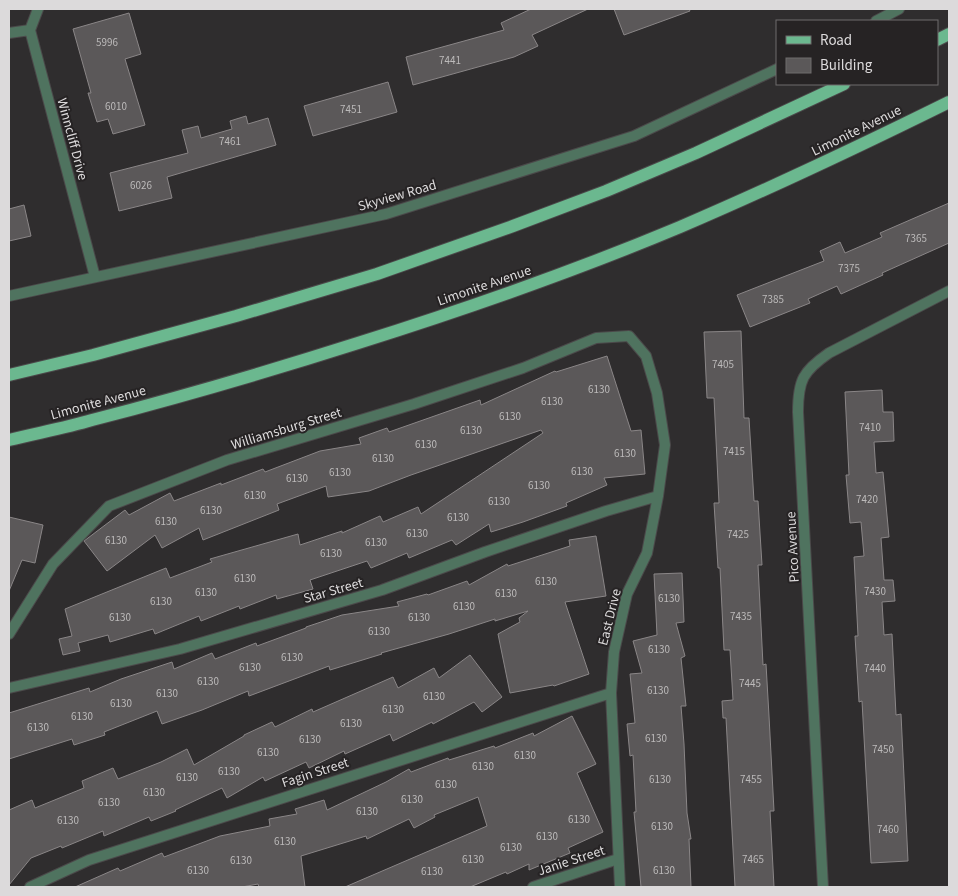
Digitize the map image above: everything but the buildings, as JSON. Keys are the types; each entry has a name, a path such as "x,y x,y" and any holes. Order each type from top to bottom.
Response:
{"main road":[{"path":"9,375 94,355 236,316 377,274 606,191 696,153 842,85"},
{"name":"Limonite Avenue","path":"9,440 90,421 270,371 491,299 584,265 678,227 818,166 949,102"}],"street":[{"path":"9,33 30,30 38,9"},
{"path":"878,20 900,9"},
{"name":"Winncliff Drive","path":"30,30 95,277"},
{"name":"Skyview Road","path":"9,296 386,214 634,136 776,69"},
{"name":"Pico Avenue","path":"823,887 798,412 800,384 806,372 829,353 949,291"},
{"name":"East Drive","path":"620,887 611,693 614,652 628,594 647,553 665,445 657,393 646,356 629,336"},
{"name":"Williamsburg Street","path":"9,634 53,564 109,506 227,460 433,398 523,368 596,338 629,336"},
{"name":"Star Street","path":"9,688 180,649 382,590 596,514 658,496"},
{"name":"Fagin Street","path":"30,887 89,860 611,693"},
{"name":"Janie Street","path":"533,887 618,859"}]}
